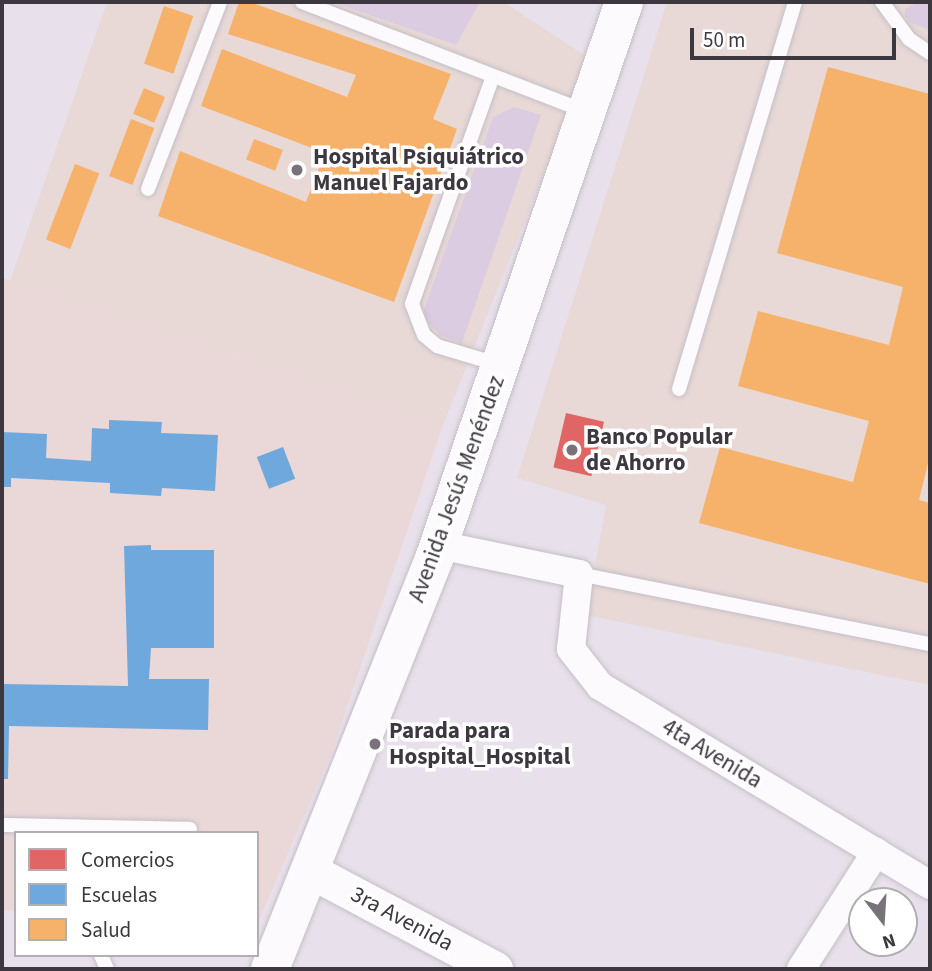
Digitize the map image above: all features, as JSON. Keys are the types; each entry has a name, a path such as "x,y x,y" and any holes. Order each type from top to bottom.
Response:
{"main road":[{"name":"Avenida Jesús Menéndez","path":"270,969 439,545 624,2"}],"street":[{"path":"439,545 579,573"},
{"name":"4ta Avenida","path":"579,573 571,649 600,686 930,885"},
{"path":"802,969 876,852"},
{"name":"3ra Avenida","path":"309,870 495,969"}],"lane":[{"path":"148,189 220,2"},
{"path":"302,2 588,113"},
{"path":"679,389 795,2"},
{"path":"883,2 909,39 930,53"},
{"path":"493,76 412,304 416,323 437,346 501,365"},
{"path":"579,573 930,644"},
{"path":"2,825 42,829 190,829"}],"shaded area":[{"name":"Hospital Psiquiátrico Manuel Fajardo","path":"107,2 504,2 590,59 443,425 10,281"},
{"path":"333,2 480,2 456,45"},
{"path":"667,2 930,2 930,685 586,615 606,505 517,478"},
{"path":"918,2 930,3 930,30 909,22 905,16 905,9"},
{"path":"514,107 541,115 462,343 440,335 422,315 493,117"},
{"path":"2,278 443,425 331,754 259,920 259,831 14,831 14,911 2,910"}],"building: Comercios":[{"path":"566,413 604,422 591,476 553,468"}],"building: Escuelas":[{"path":"109,420 162,422 161,433 218,435 215,491 162,488 161,496 110,493 110,483 11,478 11,487 2,487 2,432 47,434 46,458 91,461 92,428 109,429"},
{"path":"283,447 295,479 269,489 257,457"},
{"path":"151,545 151,550 214,550 214,648 151,648 149,679 209,679 208,730 9,726 8,779 2,779 2,684 128,686 124,546"}],"building: Salud":[{"path":"239,2 250,2 451,74 433,119 457,129 394,302 158,216 180,151 306,202 325,153 201,106 222,49 347,97 356,75 228,34"},
{"path":"164,6 193,16 173,74 144,64"},
{"path":"828,67 930,94 930,455 919,500 930,503 930,584 699,523 720,447 853,482 869,421 738,386 758,311 889,345 903,287 777,253"},
{"path":"144,88 165,97 154,123 133,114"},
{"path":"131,119 154,128 132,185 109,176"},
{"path":"254,139 283,150 275,171 246,160"},
{"path":"75,164 99,173 70,249 46,240"}],"place":[{"name":"Hospital Psiquiátrico Manuel Fajardo","path":"297,170"},
{"name":"Banco Popular de Ahorro","path":"572,450"},
{"name":"Parada para Hospital_Hospital","path":"375,744"}]}
